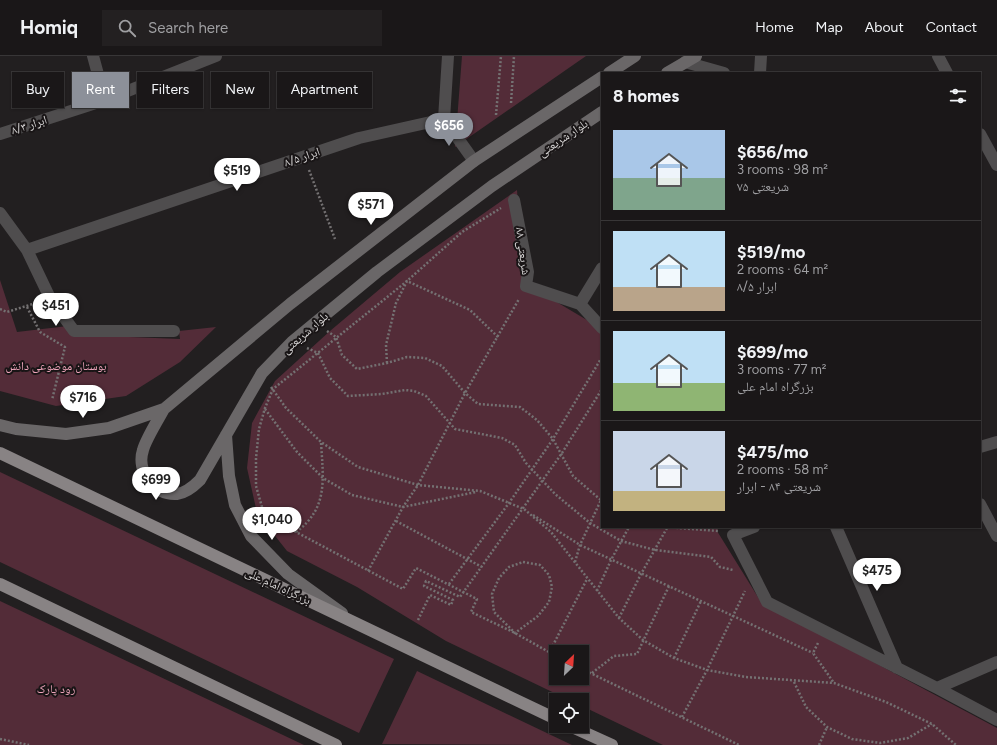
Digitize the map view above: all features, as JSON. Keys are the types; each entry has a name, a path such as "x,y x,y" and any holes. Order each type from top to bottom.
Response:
{"highway":[{"name":"بزرگراه امام علی","path":"0,453 549,716"},
{"path":"0,584 336,745"},
{"path":"583,733 604,745"},
{"path":"585,733 612,745"}],"main road":[{"path":"611,72 635,56"},
{"path":"669,72 696,56"},
{"path":"0,425 16,429 66,434 109,428 164,409 290,304 474,160 601,78"},
{"name":"بلوار شریعتی","path":"164,409 143,450 141,467 147,478 154,486 164,492 177,494 189,490 200,480 262,373 292,342 377,272 492,186 601,113"},
{"path":"226,435 229,476 235,505 251,536 288,574 355,622"}],"street":[{"path":"93,56 97,72"},
{"name":"ابرار ۸/۳","path":"129,90 216,56"},
{"path":"448,56 444,119 474,160"},
{"path":"760,72 761,56"},
{"path":"938,56 946,72"},
{"path":"685,62 720,72"},
{"name":"ابرار ۸/۳","path":"0,134 80,108"},
{"name":"ابرار ۸/۵","path":"27,250 359,138 444,119"},
{"path":"981,136 997,166"},
{"name":"شریعتی ۸۸","path":"514,200 528,272 526,286 580,304 601,327"},
{"path":"0,213 27,250 50,298 74,331 174,331"},
{"path":"580,304 601,270"},
{"path":"981,447 997,442"},
{"path":"981,506 997,536"},
{"path":"751,528 733,535 767,602 997,720"},
{"path":"836,528 897,668"},
{"path":"936,688 997,662"}],"path":[{"path":"496,115 501,56"},
{"path":"511,104 514,56"},
{"path":"304,157 335,239"},
{"path":"514,200 462,232 407,281 273,389 265,408 259,429 256,458 256,486 264,514 403,589 416,568 464,591 478,599 471,612 515,633 549,653"},
{"path":"407,281 470,310 498,338"},
{"path":"387,364 386,344 396,303 407,281"},
{"path":"368,571 403,507 418,485 465,393 498,338 526,286"},
{"path":"0,309 7,312 50,298"},
{"path":"27,306 40,332 65,347 52,400"},
{"path":"315,324 336,337 342,355 357,369 387,364 407,357 425,358 442,366 465,393 478,404 520,407 537,420 553,439 574,476 601,500"},
{"path":"292,342 318,353 330,378 348,396 382,394 405,390 414,391 426,396 455,429 502,438 515,445 532,468 555,494 590,523 621,541 655,550 711,557 720,567 753,574 682,718"},
{"path":"449,584 509,503 553,439 601,359"},
{"path":"262,373 286,408 321,442 358,466 418,485 480,491 524,509 580,545 814,654 834,683"},
{"path":"418,620 430,595 451,605 453,600 424,586 426,581 460,597 524,509 542,480 562,453 601,391"},
{"path":"265,408 297,452 323,478 352,494 403,507 480,491"},
{"path":"296,532 306,525 316,511 322,495 323,478 321,442"},
{"path":"574,563 580,545 601,503"},
{"path":"524,509 551,532 587,580 619,618 643,640 674,658 707,670 746,677 794,682 834,683 886,702 932,724 956,745"},
{"path":"396,521 482,567"},
{"path":"597,591 611,560 628,528"},
{"path":"619,618 666,528 717,531 733,535"},
{"path":"523,562 540,565 549,575 552,586 549,602 538,616 515,633 494,612 492,594 499,578 509,567 523,562"},
{"path":"553,645 587,580"},
{"path":"592,673 614,656 636,654 669,586"},
{"path":"674,658 701,601"},
{"path":"814,654 824,630"},
{"path":"589,672 739,745"},
{"path":"794,682 806,707 826,726 852,739 880,743 908,738 932,724"},
{"path":"819,745 826,726"},
{"path":"0,739 29,745"}],"green space":[{"path":"462,56 586,56 455,147"},
{"path":"517,190 523,282 601,328 601,528 718,528 717,531 761,602 997,728 997,745 663,745 589,709 589,693 554,693 446,641 357,587 287,551 257,513 247,468 252,423 275,381 330,331 400,272"},
{"name":"بوستان موضوعی دانش","path":"0,280 17,332 68,326 79,335 180,339 179,331 216,327 180,362 126,396 56,406 0,391"},
{"path":"0,472 394,659 359,733 0,562"},
{"name":"رود پارک","path":"0,601 304,745 0,745"},
{"path":"417,671 572,745 382,744"}]}
